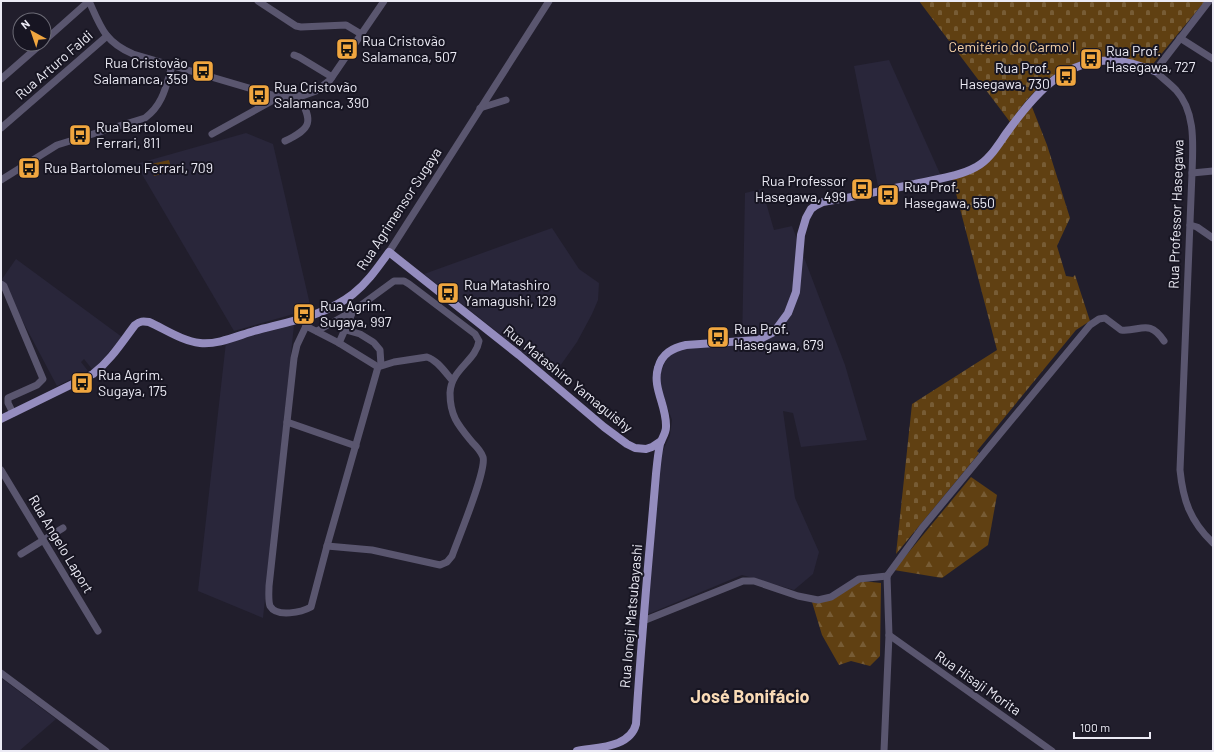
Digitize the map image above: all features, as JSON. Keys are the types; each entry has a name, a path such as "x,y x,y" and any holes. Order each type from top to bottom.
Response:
{"main road":[{"name":"Rua Professor Hasegawa","path":"661,441 665,433 666,421 656,377 658,365 663,356 676,347 758,340 774,332 784,319 792,304 798,279 802,230 808,213 815,206 823,202 952,176 976,168 987,160 1022,112 1043,88 1070,70 1100,61 1120,62 1155,71"},
{"name":"Rua Matashiro Yamaguishy","path":"389,252 519,355 627,444 635,448 646,448 652,447 661,441"},
{"name":"Rua Agrimensor Sugaya","path":"1,419 93,374 111,357 135,325 143,321 190,341 199,343 227,339 304,322 353,294 376,271 389,252"},
{"name":"Rua Ioneji Matsubayashi","path":"577,751 623,741 629,737 636,724 643,621 661,441"}],"street":[{"path":"52,34 89,1 106,36 124,50 172,66 279,97 299,96 316,91 332,77 382,2"},
{"path":"258,1 296,26 346,25 361,34"},
{"name":"Rua Agrimensor Sugaya","path":"389,252 549,1"},
{"path":"1155,71 1180,38 1210,3"},
{"name":"Rua Arturo Faldi","path":"1,128 106,36"},
{"path":"1180,38 1213,59"},
{"path":"1,79 32,52"},
{"path":"294,56 299,56 332,77"},
{"path":"1,180 61,143 145,118 152,113 160,102 172,66"},
{"name":"Rua Professor Hasegawa","path":"1155,71 1175,90 1186,105 1193,140 1180,470 1182,487 1191,516 1199,528 1213,542"},
{"path":"286,141 299,134 308,124 304,106 299,96"},
{"path":"212,134 279,97"},
{"path":"480,108 506,100"},
{"path":"1192,173 1213,171"},
{"path":"1190,226 1197,227 1213,238"},
{"path":"317,331 353,312 394,281 404,281 475,334 479,341 476,350 452,380 450,392 452,415 457,425 482,455 484,461 478,484 452,556 447,562 440,565 372,550 327,546"},
{"path":"1,284 4,286 43,379 37,385 8,398 8,403 13,413"},
{"path":"339,343 353,312"},
{"path":"884,751 889,636 887,576 922,528 1090,325 1100,319 1105,318 1120,330 1142,327 1154,330 1164,341"},
{"path":"346,330 360,334 374,343 380,350 380,366 327,546 311,607 304,611 292,613 276,611 271,607 269,600 269,586 294,358 304,322 317,331 380,366 427,357 436,363 452,380"},
{"path":"287,422 356,446"},
{"name":"Rua Angelo Laport","path":"1,470 98,631"},
{"path":"21,554 63,528"},
{"path":"643,621 743,581 754,581 798,596 818,600 831,597 859,580 887,576"},
{"name":"Rua Hisaji Morita","path":"889,636 1052,751"},
{"path":"1,673 106,751"}],"shaded area":[{"path":"889,60 941,176 879,191 854,66"},
{"path":"246,133 273,144 311,309 234,331 136,164"},
{"path":"762,189 774,230 792,226 845,365 867,440 801,447 793,413 783,411 795,498 819,552 813,574 794,590 742,575 646,615 661,455 670,435 672,420 661,390 661,372 665,362 671,354 682,349 742,345 745,193"},
{"path":"552,228 579,269 599,283 598,300 592,314 577,342 553,376 424,274"},
{"path":"16,259 122,337 96,367 92,369 84,359 81,362 88,371 57,386 2,279"},
{"path":"294,325 263,618 198,591 226,342"},
{"path":"1,678 56,719 19,751 1,751"}],"green space":[{"name":"Cemitério do Carmo I","path":"919,1 1205,1 1153,64 1114,57 1103,57 1082,61 1071,65 1061,70 1043,83 1028,98 1010,122"},
{"path":"1032,107 1047,145 1070,218 1057,246 1066,276 1073,277 1075,275 1090,321 1076,330 977,451 979,453 976,457 896,554 912,404 997,350 952,178 969,172"},
{"path":"169,160 172,171 154,176 151,164"},
{"path":"971,477 997,495 988,545 942,578 894,570"},
{"path":"862,581 881,583 880,656 870,666 851,661 839,665 822,635 812,602"}],"place":[{"name":"Rua Cristovão Salamanca, 507","path":"347,49"},
{"name":"Rua Prof. Hasegawa, 727","path":"1091,59"},
{"name":"Rua Cristovão Salamanca, 359","path":"203,71"},
{"name":"Rua Prof. Hasegawa, 730","path":"1066,76"},
{"name":"Rua Cristovão Salamanca, 390","path":"259,95"},
{"name":"Rua Bartolomeu Ferrari, 811","path":"80,135"},
{"name":"Rua Bartolomeu Ferrari, 709","path":"29,168"},
{"name":"Rua Professor Hasegawa, 499","path":"862,189"},
{"name":"Rua Prof. Hasegawa, 550","path":"888,195"},
{"name":"Rua Matashiro Yamagushi, 129","path":"448,293"},
{"name":"Rua Agrim. Sugaya, 997","path":"304,314"},
{"name":"Rua Prof. Hasegawa, 679","path":"718,337"},
{"name":"Rua Agrim. Sugaya, 175","path":"82,383"}],"district":[{"name":"José Bonifácio","path":"750,697"}]}
